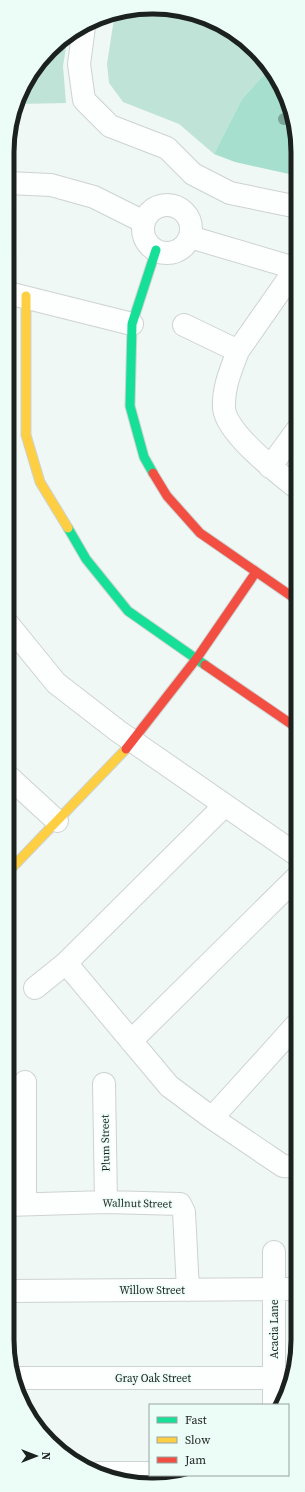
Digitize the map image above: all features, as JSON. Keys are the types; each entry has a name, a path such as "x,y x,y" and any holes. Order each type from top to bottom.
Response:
{"street":[{"path":"83,33 79,64 84,100 110,126 167,148 193,174 230,193 291,206"},
{"path":"14,183 51,185 94,197 144,222"},
{"path":"162,206 178,208 185,214 189,221 190,237 179,250 172,253 156,250 149,245 145,238 144,222 155,209 162,206"},
{"path":"190,237 291,267"},
{"path":"156,250 132,324 130,406 144,456 167,496 200,533 291,596"},
{"path":"291,277 238,351 225,388 224,409 232,428 270,467 291,483"},
{"path":"132,324 17,295 26,435 40,482 86,559 128,611 291,724"},
{"path":"184,325 238,351"},
{"path":"270,467 291,439"},
{"path":"14,867 133,741 197,658 225,615 256,572"},
{"path":"14,631 56,683 133,741 291,851"},
{"path":"14,782 57,821"},
{"path":"35,988 66,963 225,805"},
{"path":"131,1041 291,883"},
{"path":"66,963 169,1086 212,1118 283,1166 291,1167"},
{"path":"212,1118 291,1031"},
{"path":"16,1205 16,1120 25,1082"},
{"name":"Plum Street","path":"104,1084 106,1202"},
{"name":"Wallnut Street","path":"16,1205 106,1202 180,1204 184,1212 188,1290"},
{"name":"Acacia Lane","path":"274,1252 275,1289 282,1378 274,1404"},
{"name":"Willow Street","path":"14,1291 291,1289"},
{"name":"Gray Oak Street","path":"20,1378 282,1378"},
{"path":"117,1473 149,1473"}],"green space":[{"path":"143,14 162,14 188,19 214,28 237,43 257,61 265,73 242,99 214,154 179,124 123,102 109,83 107,64 114,20"},
{"path":"67,44 63,66 66,103 23,104 33,83 48,61"},
{"path":"265,73 280,99 286,117 291,143 291,174 235,162 214,154 242,99"}],"traffic: fast":[{"path":"153,473 144,457 130,406 132,324 156,250"},
{"path":"68,528 86,559 128,611 205,665"}],"traffic: slow":[{"path":"26,296 26,435 40,482 68,528"},
{"path":"14,866 126,749"}],"traffic: jam":[{"path":"153,473 167,496 200,533 291,596"},
{"path":"126,749 197,658 256,572"},
{"path":"205,665 291,724"}]}
